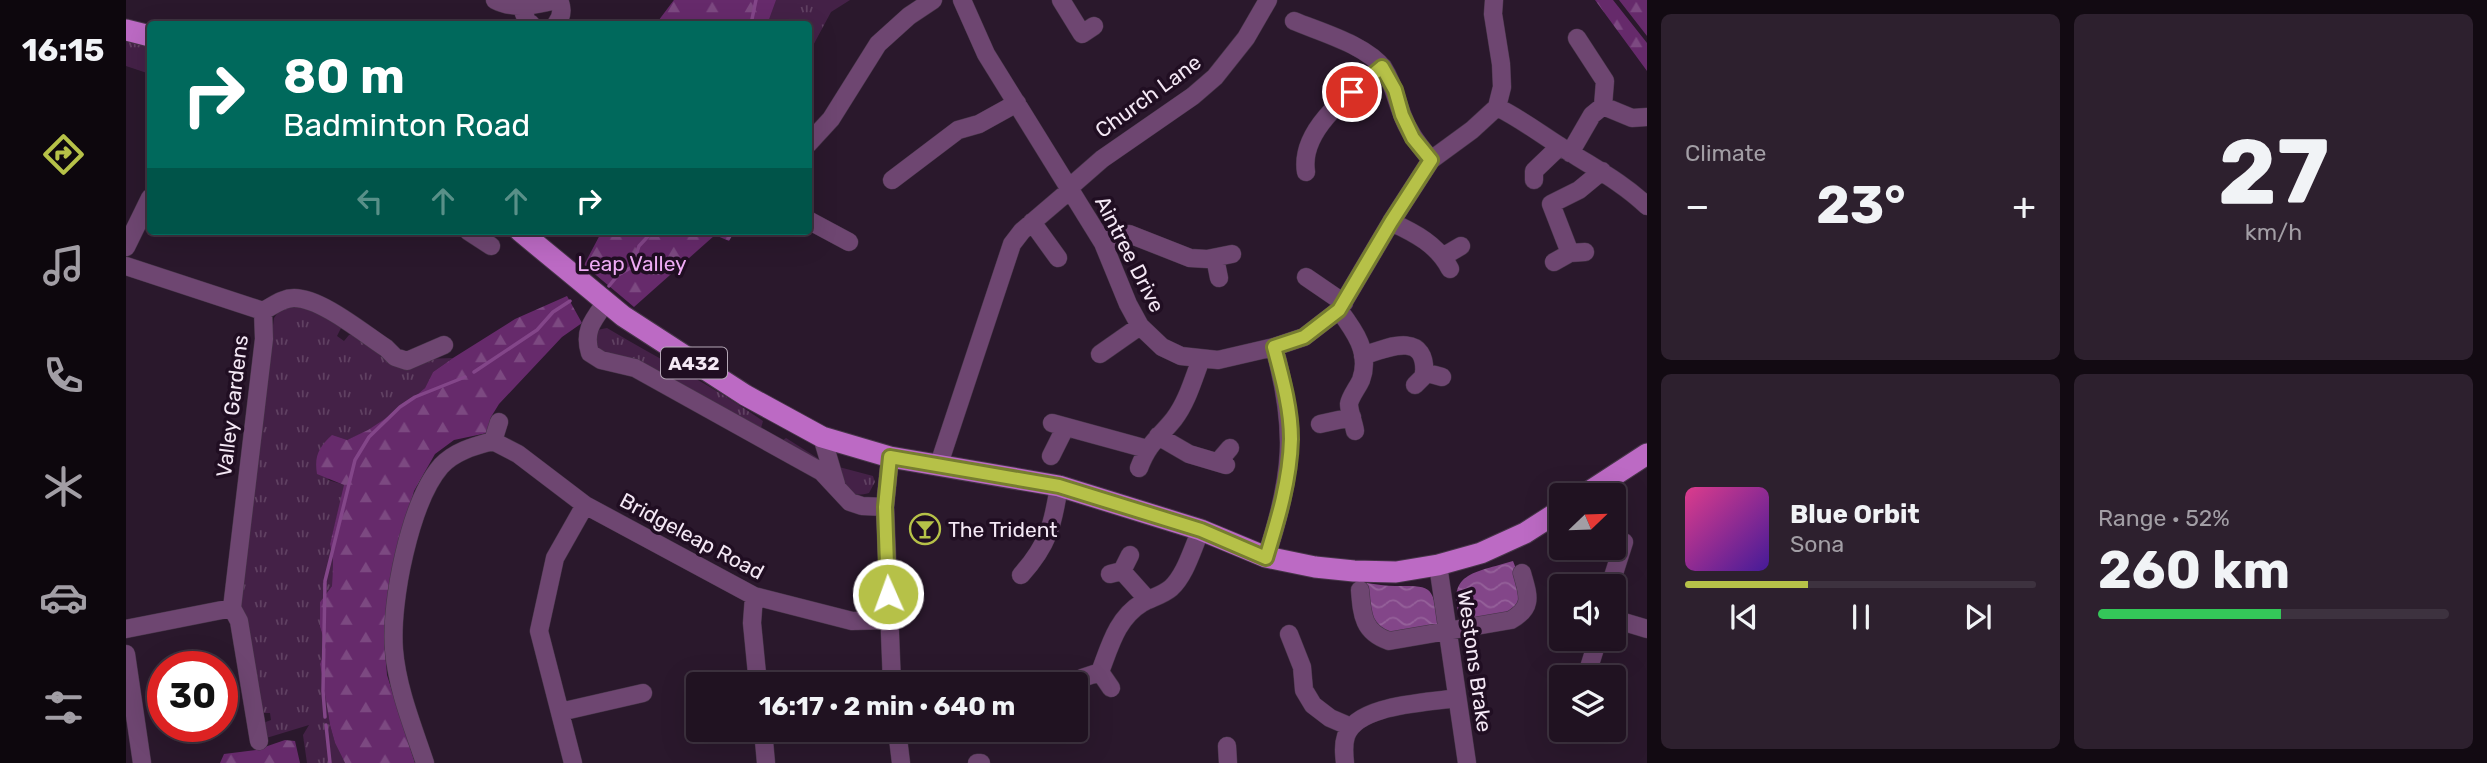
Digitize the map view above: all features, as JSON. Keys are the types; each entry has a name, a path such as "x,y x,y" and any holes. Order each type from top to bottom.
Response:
{"main road":[{"path":"126,30 147,35"},
{"name":"A432","path":"525,235 606,303 650,335 745,395 822,437 890,457 1059,486 1201,530 1266,558 1354,571 1396,572 1481,554 1549,517"},
{"path":"1602,483 1647,454"}],"street":[{"path":"495,0 502,4 522,6 557,0 562,5 558,21"},
{"path":"812,139 831,118 878,44 909,16 933,0"},
{"name":"Aintree Drive","path":"962,0 986,54 1017,103 1066,192 1103,243 1140,326 1162,347 1181,356 1218,360 1304,337 1342,306"},
{"path":"1061,0 1082,34 1094,26"},
{"name":"Church Lane","path":"939,464 1012,244 1022,231 1102,159 1193,96 1215,77 1246,38 1268,0"},
{"path":"1342,306 1431,160 1472,130 1497,107 1502,87 1493,14 1494,0"},
{"path":"522,6 527,21"},
{"path":"1294,21 1366,53 1382,67 1395,90 1402,115 1413,138 1431,160"},
{"path":"1570,256 1561,229 1542,193 1534,170 1565,150 1603,106 1605,81 1584,41"},
{"path":"1306,172 1306,156 1313,122 1382,67"},
{"path":"892,180 920,162 958,130 979,124 1017,103"},
{"path":"1603,106 1632,118 1647,117"},
{"path":"1497,107 1525,121 1565,150 1619,182 1647,206"},
{"path":"1542,193 1579,190 1602,172"},
{"path":"126,247 133,217 147,201"},
{"path":"812,222 841,233"},
{"path":"1032,222 1058,258"},
{"path":"1391,222 1424,239 1447,262 1461,246"},
{"path":"1103,243 1129,234 1190,258 1224,256 1219,278"},
{"path":"474,235 491,246"},
{"name":"Valley Gardens","path":"126,266 263,311 264,339 232,608 239,621 262,720 259,741"},
{"path":"1306,277 1342,306 1361,345 1363,356 1363,374 1349,403 1354,424 1320,424"},
{"path":"263,311 282,300 295,298 318,304 386,348 395,357 407,361 444,345"},
{"path":"606,303 593,321 586,339 590,353 601,360 635,368 822,472 850,502 862,506 885,507"},
{"path":"1102,347 1140,326"},
{"path":"1363,356 1401,344 1411,346 1420,355 1427,378"},
{"path":"1266,558 1287,481 1291,439 1285,389 1274,347"},
{"path":"1139,468 1153,442 1185,402 1201,359"},
{"path":"425,763 401,690 394,650 395,610 402,565 422,496 441,466 469,447 494,441 499,422"},
{"path":"1051,456 1058,426 1153,442 1189,454 1224,459"},
{"path":"822,437 837,487"},
{"name":"Bridgeleap Road","path":"494,441 518,454 585,505 754,596 852,621 888,620"},
{"path":"890,457 885,507 891,672"},
{"path":"1029,573 1046,542 1055,514 1059,486"},
{"path":"573,763 539,631 555,558 585,505"},
{"path":"1088,676 1100,672 1119,625 1127,614 1169,590 1180,577 1201,530"},
{"name":"Westons Brake","path":"1438,565 1466,763"},
{"path":"1121,567 1148,600"},
{"path":"1360,590 1363,617 1376,637 1389,641 1511,620 1522,613 1526,606 1528,594 1522,573"},
{"path":"754,596 752,623 757,672"},
{"path":"126,629 232,608"},
{"path":"1626,623 1647,629"},
{"path":"1289,634 1302,667 1304,690 1313,705 1330,718 1351,727"},
{"path":"126,654 130,708 142,763"},
{"path":"1100,672 1111,688"},
{"path":"560,712 643,693"},
{"path":"1345,763 1343,745 1351,727 1364,716 1380,710 1456,698"},
{"path":"764,742 766,763"},
{"path":"898,742 901,763"}],"green space":[{"path":"674,0 850,0 831,12 812,47 812,21 658,21"},
{"path":"674,0 776,0 768,21 658,21"},
{"path":"1595,0 1613,0 1647,43 1647,71"},
{"path":"1619,0 1647,0 1647,36"},
{"path":"126,38 147,44 147,73 126,66"},
{"name":"Leap Valley","path":"600,235 715,235 634,307 584,265"},
{"name":"Leap Valley","path":"715,235 733,235 729,241"},
{"path":"567,296 582,323 562,337 499,404 491,417 487,433 454,440 435,454 414,491 394,573 384,636 387,675 415,763 345,763 330,725 320,664 326,646 320,627 320,602 332,586 333,562 330,544 344,485 317,474 318,452 332,435 347,440 400,409 425,388 433,372 515,319"},
{"path":"297,304 340,324 337,336 344,341 349,335 355,334 424,359 453,358 433,372 425,388 400,409 368,431 347,440 328,480 345,485 330,544 333,562 332,586 320,602 320,627 326,646 320,664 330,725 345,763 307,763 303,735 309,725 263,739 263,723 271,720 270,713 262,713 239,606 274,318 279,311"},
{"path":"607,328 744,408 763,421 761,428 782,441 786,438 819,459 823,467 598,351 593,339 597,330"},
{"path":"839,467 873,476 875,482 869,493 850,493 844,486"},
{"path":"285,740 295,741 300,763 220,763 224,754 256,750"}],"water":[{"path":"1513,561 1524,589 1518,611 1462,623 1457,606 1460,584 1475,572"},
{"path":"1366,583 1417,586 1428,590 1432,595 1438,624 1390,634 1372,619"}],"waterway":[{"path":"752,21 756,0"},
{"path":"609,286 618,275 632,267 639,246 649,235"},
{"path":"474,372 537,330 553,312 570,301"},
{"path":"325,717 325,581 355,460 369,437 400,407 415,397 465,377"},
{"path":"326,725 330,763"}],"place":[{"name":"The Trident","path":"925,529"}],"route":[{"path":"888,594 885,507 890,457 1059,486 1201,530 1266,558 1287,481 1291,439 1285,389 1274,347 1304,337 1339,310 1431,160 1413,138 1402,115 1395,90 1382,67 1352,92"}]}
